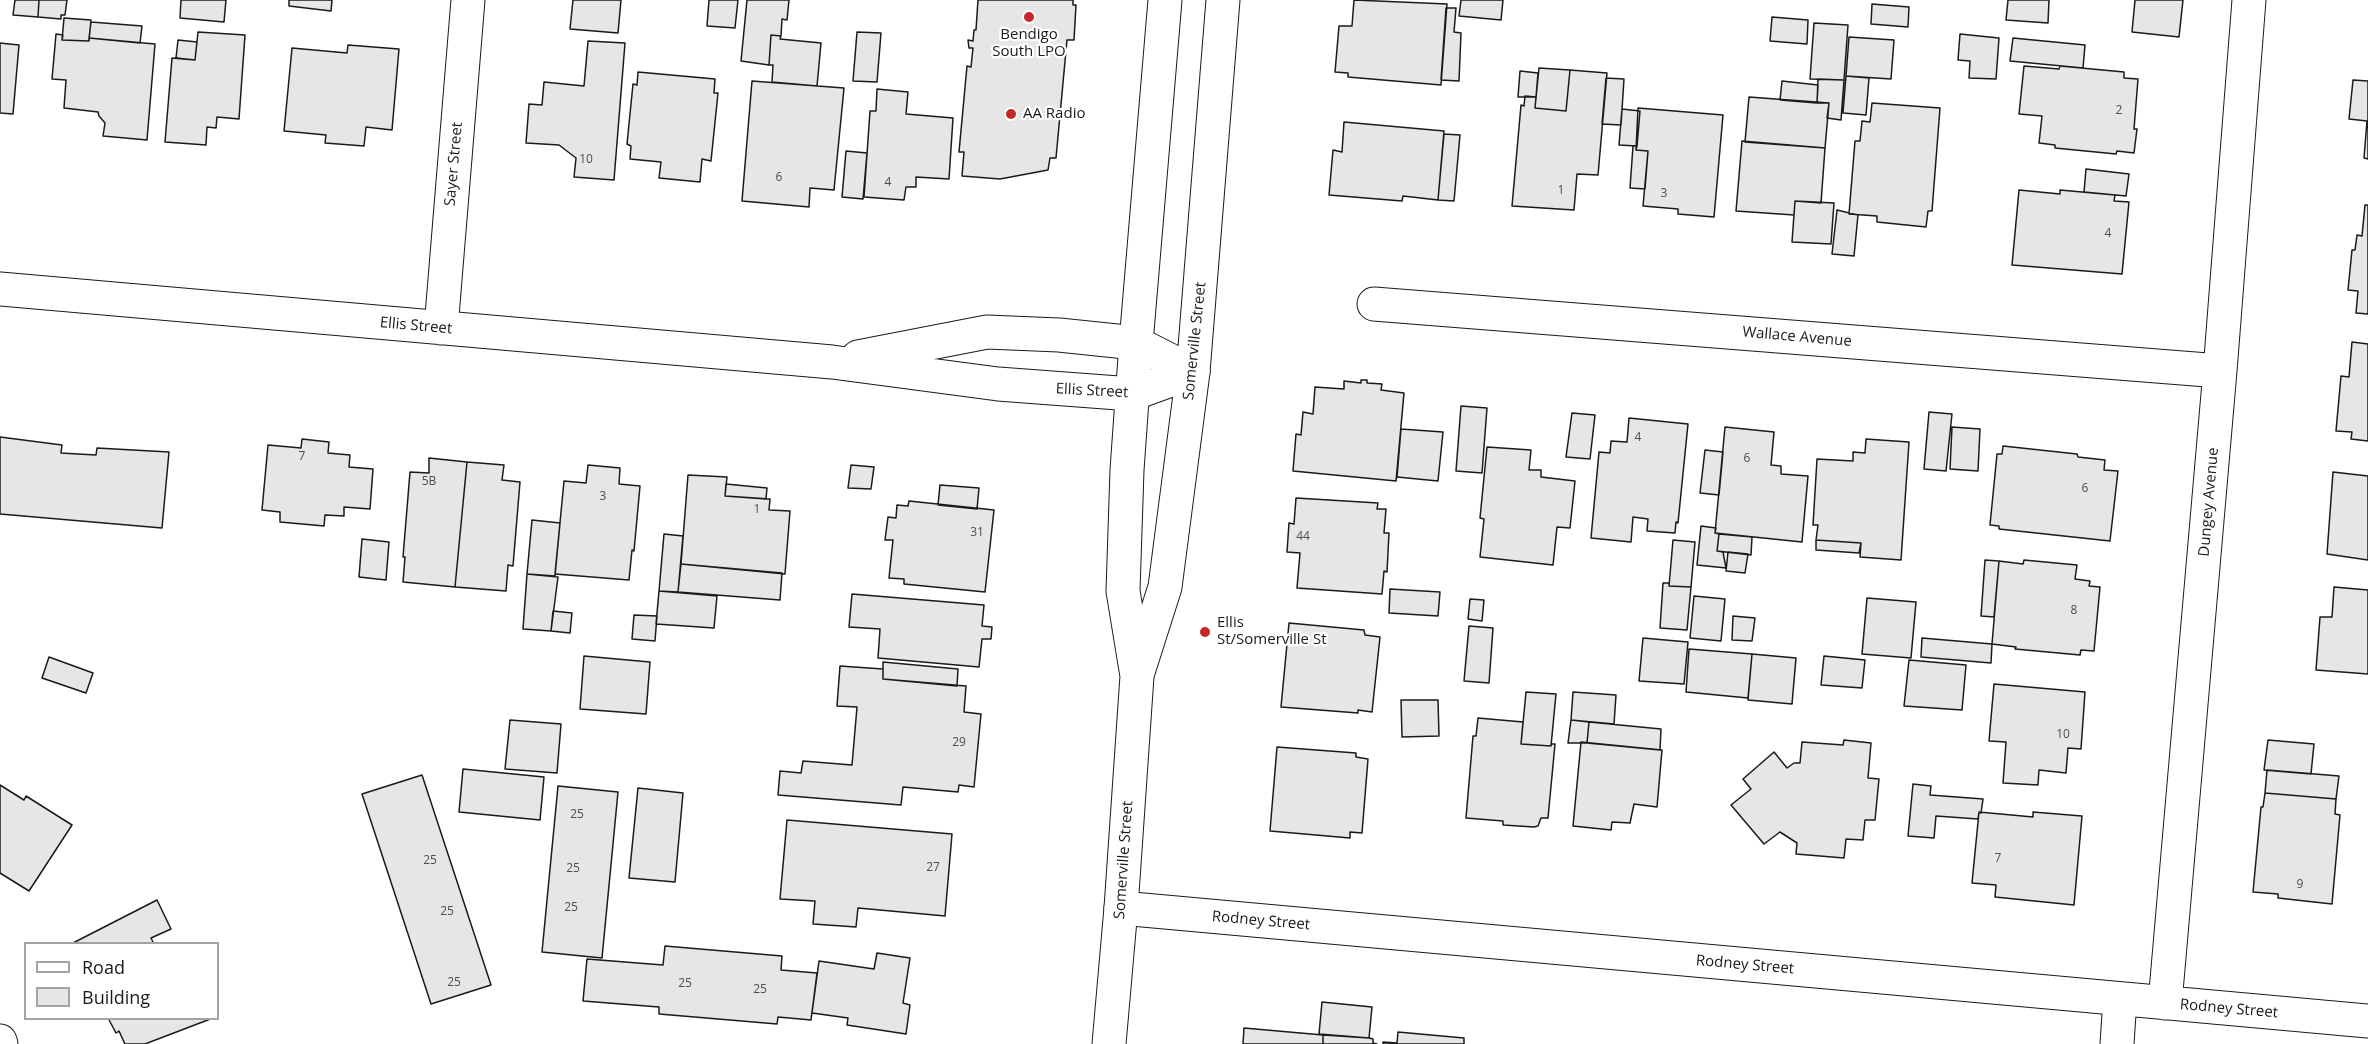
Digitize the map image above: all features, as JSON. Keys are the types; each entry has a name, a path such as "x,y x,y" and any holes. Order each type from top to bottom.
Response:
{"street":[{"name":"Sayer Street","path":"441,328 468,0"},
{"name":"Somerville Street","path":"1109,1044 1137,676 1123,591 1132,394 1165,0"},
{"name":"Somerville Street","path":"1137,676 1165,586 1193,372 1223,0"},
{"name":"Dungey Avenue","path":"2165,1003 2220,371 2249,0"},
{"name":"Ellis Street","path":"0,289 832,362 998,384 1132,394 1193,372"},
{"name":"Wallace Avenue","path":"1374,304 2220,371"},
{"name":"Ellis Street","path":"832,362 987,332 1059,335 1136,343 1193,372"},
{"name":"Rodney Street","path":"1121,908 2368,1021"},
{"path":"2117,1044 2120,999"}],"building":[{"path":"15,0 39,0 38,17 13,15"},
{"path":"39,0 67,0 65,15 61,15 61,19 38,17"},
{"path":"181,0 226,0 224,22 180,18"},
{"path":"289,0 332,0 331,11 289,6"},
{"path":"573,0 621,0 618,33 570,29"},
{"path":"709,0 738,0 735,28 707,26"},
{"path":"747,0 789,0 787,20 782,19 781,36 771,35 769,65 741,61"},
{"path":"978,0 1073,0 1073,5 1076,5 1074,40 1067,40 1056,158 1050,158 1048,170 1000,179 962,176 964,152 959,152 967,66 971,67 973,48 969,48 968,40 973,41 974,30 976,30"},
{"path":"1354,0 1447,4 1441,85 1348,77 1348,73 1335,72 1339,26 1352,26"},
{"path":"1461,0 1503,0 1501,20 1459,16"},
{"path":"2008,0 2049,0 2048,23 2006,20"},
{"path":"2135,0 2183,0 2179,37 2132,32"},
{"path":"1872,4 1909,7 1908,27 1871,24"},
{"path":"1446,8 1456,8 1454,32 1461,33 1459,81 1441,80"},
{"path":"1772,17 1808,20 1807,44 1770,41"},
{"path":"64,18 91,20 89,41 62,40"},
{"path":"91,22 142,26 140,43 89,38"},
{"path":"1814,23 1848,25 1844,80 1810,79"},
{"path":"198,32 245,35 239,119 217,117 216,128 207,127 206,145 165,142 172,58 195,60"},
{"path":"857,32 881,33 877,82 853,81"},
{"path":"56,34 63,35 62,40 89,41 89,38 155,44 147,140 103,136 105,123 98,112 64,108 66,80 52,79"},
{"path":"1960,34 1999,38 1996,79 1969,78 1970,61 1958,60"},
{"path":"771,35 781,36 780,39 821,43 817,86 772,82 773,65 769,65"},
{"path":"1849,37 1894,40 1891,79 1846,76"},
{"path":"2013,38 2085,45 2083,68 2010,61"},
{"path":"178,40 197,42 195,60 176,58"},
{"path":"588,41 625,43 614,180 574,177 576,158 559,145 526,143 529,104 542,105 544,82 584,86"},
{"path":"0,43 19,45 13,114 0,113"},
{"path":"348,45 399,49 392,130 366,127 364,146 325,143 326,135 284,131 292,48 347,53"},
{"path":"2024,66 2059,69 2060,66 2124,72 2124,78 2138,79 2134,153 2117,151 2116,154 2055,148 2055,145 2039,143 2042,116 2019,114"},
{"path":"1539,68 1570,70 1566,111 1535,108"},
{"path":"1570,70 1607,73 1598,175 1577,174 1574,210 1512,206 1521,105 1524,106 1525,96 1536,97 1535,108 1566,111"},
{"path":"1520,71 1538,73 1536,97 1518,97"},
{"path":"638,72 715,79 714,93 718,93 711,161 702,159 700,182 659,178 661,162 630,159 631,146 627,144 633,84 637,85"},
{"path":"1846,76 1869,78 1866,115 1843,113"},
{"path":"1606,78 1624,79 1621,125 1602,124"},
{"path":"1818,79 1844,80 1841,120 1827,118 1829,103 1817,103"},
{"path":"2353,80 2368,81 2368,159 2364,158 2367,121 2349,119"},
{"path":"752,81 844,88 834,190 810,188 809,207 742,201"},
{"path":"1782,81 1818,85 1817,103 1780,100"},
{"path":"877,89 908,92 906,114 953,118 949,179 916,177 916,187 906,187 904,200 864,197 870,111 876,111"},
{"path":"1749,97 1829,103 1825,148 1745,142"},
{"path":"1872,103 1940,108 1932,211 1928,211 1926,227 1877,222 1877,216 1849,214 1855,141 1860,141 1862,121 1870,122"},
{"path":"1638,108 1723,115 1714,217 1678,214 1678,209 1643,206 1648,151 1636,150"},
{"path":"1622,109 1640,111 1637,146 1619,145"},
{"path":"1344,122 1444,131 1438,200 1403,196 1402,201 1329,195 1333,150 1342,152"},
{"path":"1444,134 1460,135 1454,201 1438,200"},
{"path":"1742,141 1825,148 1821,203 1795,201 1794,215 1736,211"},
{"path":"1633,146 1637,146 1636,150 1648,151 1645,189 1630,188"},
{"path":"846,151 867,153 863,199 842,197"},
{"path":"2086,169 2129,174 2126,196 2084,192"},
{"path":"2019,190 2060,194 2060,190 2115,195 2114,201 2129,202 2122,274 2012,265"},
{"path":"1795,201 1834,203 1831,244 1792,242"},
{"path":"2365,205 2368,205 2368,314 2356,313 2358,291 2348,290 2352,250 2355,250 2357,235 2362,236"},
{"path":"1837,210 1858,215 1854,256 1832,254"},
{"path":"2352,342 2368,344 2368,441 2351,439 2352,432 2336,431 2341,376 2349,377"},
{"path":"1361,380 1367,380 1367,383 1382,384 1381,390 1404,393 1396,481 1293,471 1296,434 1301,435 1303,412 1313,414 1315,387 1344,389 1344,381 1361,383"},
{"path":"1461,406 1487,408 1482,473 1456,471"},
{"path":"1929,412 1952,414 1946,471 1924,469"},
{"path":"1572,413 1595,415 1590,459 1566,457"},
{"path":"1629,418 1688,424 1675,533 1647,531 1648,519 1633,517 1631,542 1591,538 1599,452 1610,453 1611,441 1627,442"},
{"path":"1725,427 1774,432 1771,465 1781,466 1781,474 1808,476 1802,542 1715,533"},
{"path":"1952,427 1980,429 1978,471 1950,469"},
{"path":"1401,429 1443,432 1438,481 1397,477"},
{"path":"0,437 62,445 61,453 96,455 97,448 169,452 162,528 0,514"},
{"path":"302,439 329,442 328,453 350,455 349,467 373,469 370,509 344,507 344,516 325,515 324,526 280,522 280,512 262,510 268,445 301,448"},
{"path":"1866,439 1909,442 1901,560 1860,557 1861,543 1816,540 1818,525 1813,525 1817,459 1853,461 1853,452 1865,453"},
{"path":"2003,446 2077,454 2078,457 2105,460 2104,470 2118,471 2110,541 1999,529 1999,526 1990,525 1997,454 2002,454"},
{"path":"1487,447 1531,450 1529,470 1541,470 1541,477 1575,481 1570,528 1557,527 1553,565 1480,557 1484,519 1480,518"},
{"path":"1705,450 1723,452 1719,495 1700,493"},
{"path":"429,458 467,462 455,587 403,582 410,472 429,473"},
{"path":"467,462 504,465 502,480 520,482 513,566 508,565 506,591 455,587"},
{"path":"588,465 620,468 619,484 640,486 629,580 555,574 564,481 586,483"},
{"path":"851,465 874,467 871,489 848,488"},
{"path":"2333,472 2368,476 2368,560 2327,554"},
{"path":"688,475 727,477 725,496 770,499 769,510 790,511 785,574 681,564"},
{"path":"726,484 767,488 766,499 725,496"},
{"path":"940,485 979,488 977,509 938,505"},
{"path":"1296,498 1378,503 1377,509 1386,509 1384,533 1389,533 1387,572 1384,571 1382,594 1297,588 1300,553 1287,552 1289,523 1294,524"},
{"path":"909,501 994,510 985,592 904,584 904,579 889,578 893,540 885,540 888,517 896,518 897,505 908,506"},
{"path":"532,520 560,523 555,576 527,574"},
{"path":"1701,526 1716,528 1715,533 1719,534 1717,551 1723,552 1726,568 1697,565"},
{"path":"664,534 683,536 678,592 659,591"},
{"path":"1719,534 1752,537 1751,555 1717,551"},
{"path":"362,539 389,542 386,580 359,577"},
{"path":"1673,540 1695,542 1691,587 1669,586"},
{"path":"1816,540 1861,543 1859,553 1816,550"},
{"path":"1728,552 1748,554 1745,573 1726,571"},
{"path":"1985,560 1999,561 1994,617 1981,616"},
{"path":"2024,560 2077,565 2075,579 2090,581 2089,586 2100,587 2094,651 2081,650 2080,655 2015,649 2016,647 1992,644 1999,561 2023,564"},
{"path":"681,564 782,573 780,600 678,592"},
{"path":"527,574 558,577 551,631 523,629"},
{"path":"1663,583 1669,583 1669,586 1691,587 1687,630 1660,628"},
{"path":"2334,587 2368,590 2368,674 2316,670 2320,617 2332,617"},
{"path":"1390,589 1440,592 1438,616 1389,613"},
{"path":"659,591 717,596 714,628 656,624"},
{"path":"852,594 984,605 982,626 992,627 991,639 982,639 979,667 878,658 880,629 849,627"},
{"path":"1694,596 1725,599 1721,641 1690,638"},
{"path":"1867,598 1916,602 1911,658 1862,654"},
{"path":"1470,599 1484,600 1482,621 1468,619"},
{"path":"553,611 572,613 570,633 551,631"},
{"path":"634,615 657,616 655,641 632,639"},
{"path":"1733,616 1755,618 1752,641 1732,640"},
{"path":"1289,623 1364,630 1365,635 1380,637 1372,712 1281,707"},
{"path":"1469,626 1493,628 1489,683 1464,681"},
{"path":"1643,638 1688,642 1684,684 1639,681"},
{"path":"1922,638 1992,644 1991,663 1921,657"},
{"path":"1689,649 1752,654 1748,698 1686,692"},
{"path":"1752,654 1796,658 1792,704 1748,700"},
{"path":"584,656 650,662 646,714 580,709"},
{"path":"1824,656 1865,660 1862,688 1821,685"},
{"path":"49,657 93,673 86,693 42,678"},
{"path":"1909,660 1966,665 1962,710 1904,706"},
{"path":"883,662 958,669 957,686 883,679"},
{"path":"840,666 883,669 883,679 966,686 964,712 981,714 974,787 959,785 958,792 903,787 901,805 778,795 780,771 801,773 803,761 852,765 857,707 837,706"},
{"path":"1994,684 2085,692 2081,749 2068,748 2066,773 2039,770 2038,785 2003,783 2006,742 1989,741"},
{"path":"1526,692 1556,694 1551,746 1521,744"},
{"path":"1573,692 1616,695 1614,724 1571,720"},
{"path":"1401,700 1438,700 1439,736 1402,737"},
{"path":"1478,718 1523,722 1521,744 1551,746 1555,744 1548,818 1541,818 1538,826 1503,825 1503,821 1466,818 1473,736 1476,736"},
{"path":"510,720 561,724 557,773 505,769"},
{"path":"1571,720 1589,722 1587,743 1568,743"},
{"path":"1589,722 1661,729 1660,750 1587,743"},
{"path":"1844,740 1871,743 1868,778 1879,779 1875,820 1865,820 1863,840 1846,839 1844,858 1796,854 1797,843 1780,832 1764,844 1731,805 1751,789 1743,779 1774,752 1787,768 1794,763 1800,763 1802,742 1843,745"},
{"path":"2268,740 2314,744 2311,774 2264,770"},
{"path":"1581,742 1662,750 1657,807 1634,804 1630,823 1612,822 1611,830 1573,826"},
{"path":"1277,747 1356,753 1356,757 1368,759 1362,833 1350,832 1350,838 1270,831"},
{"path":"463,769 544,777 540,820 459,812"},
{"path":"2267,770 2339,776 2336,799 2265,793"},
{"path":"422,775 491,985 431,1004 362,794"},
{"path":"1913,784 1931,786 1930,795 1983,799 1981,813 1979,812 1978,819 1936,816 1934,838 1908,836"},
{"path":"0,785 24,800 26,796 72,825 29,891 0,873"},
{"path":"558,786 618,792 602,958 542,952"},
{"path":"638,788 683,793 675,882 629,878"},
{"path":"2265,793 2336,799 2335,814 2340,815 2332,904 2278,898 2278,894 2253,892 2261,807 2263,807"},
{"path":"1979,812 2033,817 2033,812 2082,816 2074,905 1995,897 1996,885 1972,883"},
{"path":"787,820 952,834 945,916 858,908 856,927 813,924 815,901 780,899"},
{"path":"157,900 171,929 151,938 153,942 75,942"},
{"path":"665,946 782,956 781,970 817,973 811,1020 778,1017 777,1024 659,1014 659,1007 583,1001 587,959 663,965"},
{"path":"877,953 910,958 903,1003 910,1005 906,1034 847,1025 848,1018 812,1013 819,961 874,969"},
{"path":"1322,1002 1372,1007 1369,1038 1319,1034"},
{"path":"109,1020 208,1020 145,1044 125,1044 119,1031 116,1033"},
{"path":"1244,1028 1323,1035 1323,1044 1243,1044"},
{"path":"1398,1032 1464,1038 1464,1044 1383,1044 1383,1042 1397,1043"},
{"path":"1323,1035 1369,1038 1377,1044 1323,1044"}],"place":[{"name":"Bendigo South LPO","path":"1029,17"},
{"name":"AA Radio","path":"1011,114"},
{"name":"Ellis St/Somerville St","path":"1205,632"}]}
